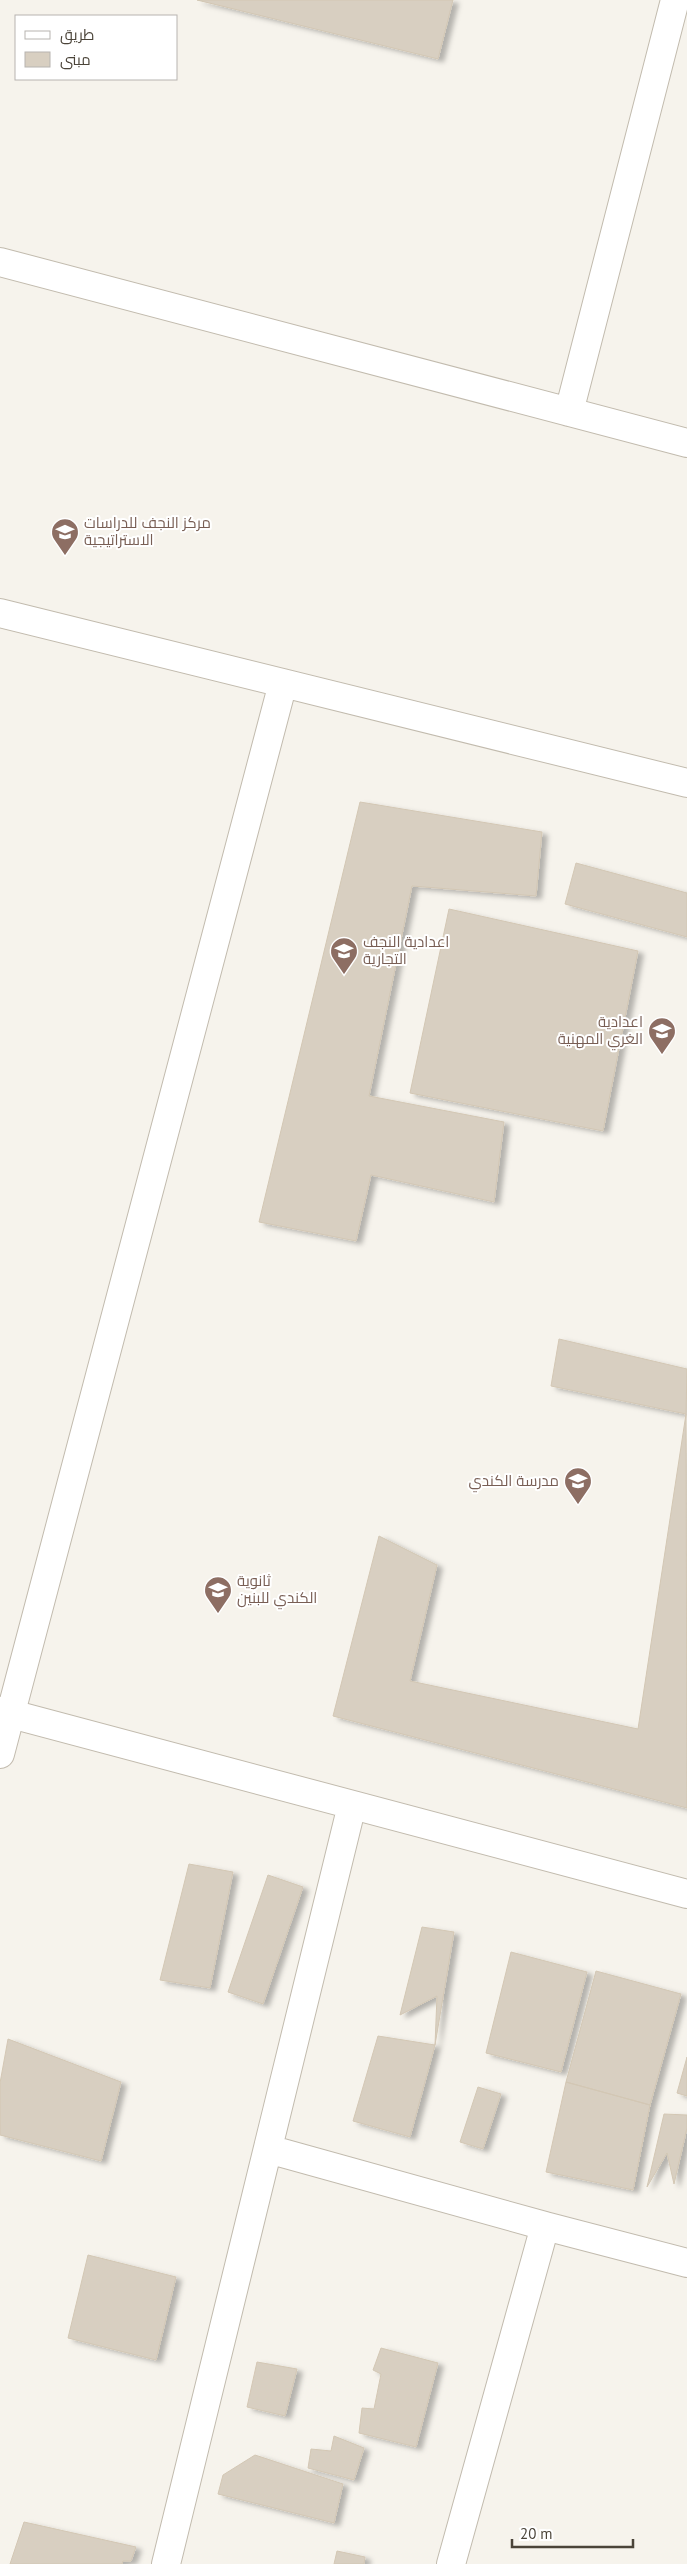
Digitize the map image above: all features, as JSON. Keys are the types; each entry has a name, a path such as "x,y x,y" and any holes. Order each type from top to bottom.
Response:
{"street":[{"path":"569,412 675,0"},
{"path":"0,262 687,443"},
{"path":"0,613 687,783"},
{"path":"0,1754 5,1712 283,683"},
{"path":"5,1712 687,1894"},
{"path":"166,2564 352,1805"},
{"path":"268,2149 545,2226 687,2263"},
{"path":"451,2564 545,2226"}],"building":[{"path":"197,0 453,0 438,59"},
{"path":"360,802 542,832 536,896 412,886 369,1096 504,1122 494,1202 371,1175 356,1241 259,1222"},
{"path":"576,863 687,893 687,937 565,904"},
{"path":"449,909 638,951 603,1131 410,1093"},
{"path":"559,1339 687,1369 686,1414 551,1386"},
{"path":"686,1414 687,1808 333,1716 379,1536 437,1565 410,1681 638,1729"},
{"path":"189,1864 233,1872 210,1988 160,1980"},
{"path":"268,1875 303,1887 263,2004 228,1992"},
{"path":"422,1927 454,1932 435,2045 437,1996 400,2015"},
{"path":"511,1952 587,1972 561,2072 486,2053"},
{"path":"596,1971 681,1994 650,2105 566,2082"},
{"path":"378,2036 435,2045 410,2137 353,2121"},
{"path":"8,2039 121,2082 101,2161 0,2135 0,2083"},
{"path":"687,2057 687,2096 677,2093"},
{"path":"566,2082 650,2105 633,2190 546,2172"},
{"path":"478,2087 501,2094 483,2149 460,2142"},
{"path":"664,2114 687,2115 687,2128 674,2184 667,2153 647,2187"},
{"path":"88,2255 176,2277 156,2360 68,2338"},
{"path":"381,2348 438,2363 416,2447 359,2433 362,2408 374,2409 381,2374 373,2370"},
{"path":"257,2362 297,2369 285,2416 247,2407"},
{"path":"334,2436 364,2448 354,2480 308,2468 311,2449 331,2451"},
{"path":"255,2455 343,2484 334,2523 218,2494 223,2475"},
{"path":"24,2522 136,2547 131,2561 123,2561 122,2564 10,2564"},
{"path":"337,2551 365,2557 364,2564 334,2564"}],"place":[{"name":"مركز النجف للدراسات الاستراتيجية","path":"65,556"},
{"name":"اعدادية النجف التجارية","path":"344,975"},
{"name":"اعدادية الغري المهنية","path":"662,1055"},
{"name":"مدرسة الكندي","path":"578,1505"},
{"name":"ثانوية الكندي للبنين","path":"218,1614"}]}
